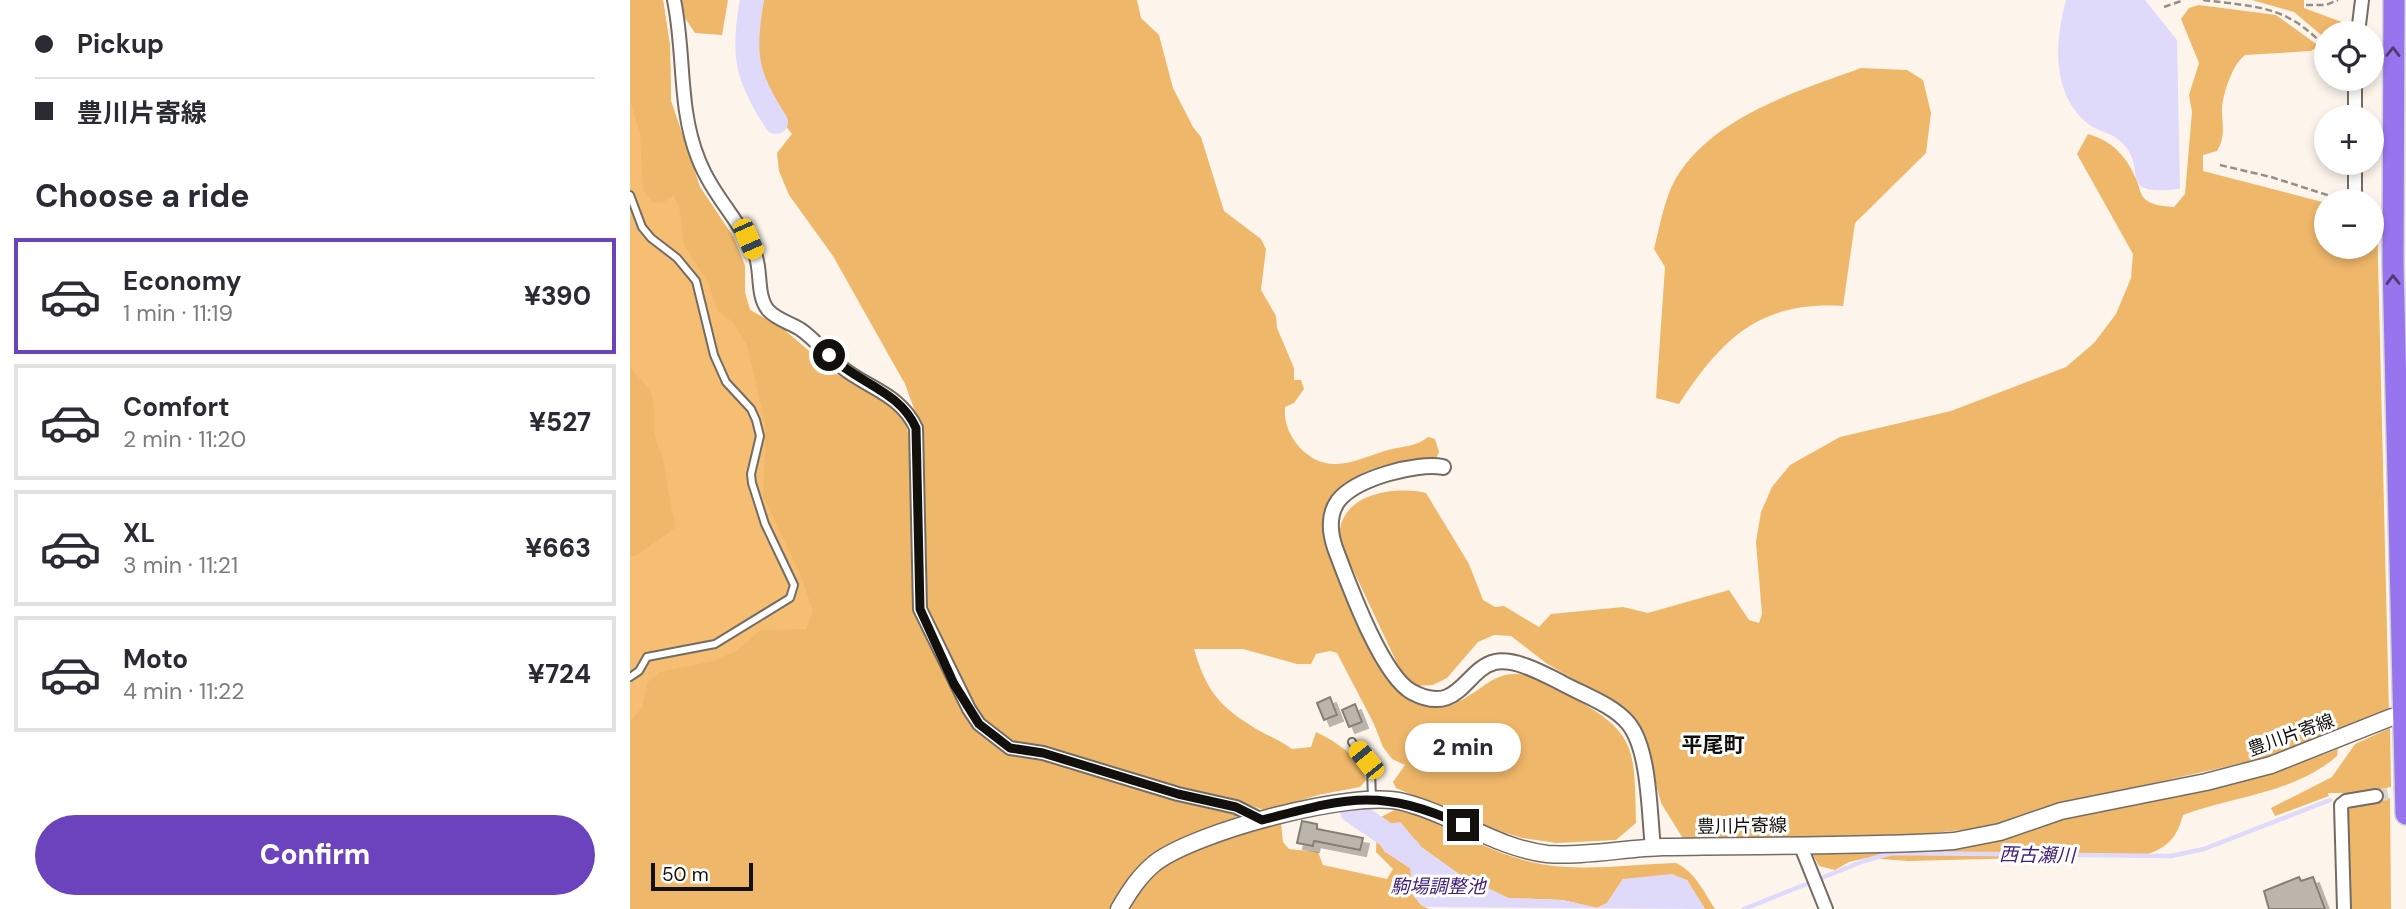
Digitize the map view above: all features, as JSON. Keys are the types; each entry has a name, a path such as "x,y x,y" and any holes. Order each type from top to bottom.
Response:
{"highway":[{"path":"2394,0 2393,264 2406,814"}],"main road":[{"name":"豊川片寄線","path":"1119,909 1131,888 1156,862 1183,848 1262,820 1332,801 1372,798 1401,801 1497,840 1547,854 1653,847 1954,841 2000,832 2061,811 2206,782 2272,765 2392,717"}],"street":[{"path":"674,0 684,63 684,99 696,155 718,198 748,239 759,263 763,302 770,313 801,329 840,366 887,394 908,412 916,428 920,609 954,684 974,716 996,740 1010,748 1043,753 1178,794 1236,807 1262,820"},
{"path":"2359,21 2362,0"},
{"path":"1443,467 1417,464 1362,484 1338,501 1333,512 1331,537 1374,642 1392,672 1410,691 1425,697 1439,698 1455,694 1483,668 1502,662 1544,674 1615,712 1628,723 1642,753 1653,847"},
{"path":"2344,909 2341,805 2346,801 2376,796"},
{"path":"1800,844 1826,909"}],"lane":[{"path":"630,195 642,227 651,239 683,263 696,281 714,355 726,382 751,409 756,420 760,436 751,474 752,483 765,524 794,585 790,598 715,644 647,657 639,671 630,677"},
{"path":"630,668 639,671"},
{"path":"1352,742 1371,770 1372,798"}],"path":[{"path":"2164,7 2184,0"},
{"path":"2203,0 2275,10 2314,35"},
{"path":"2306,5 2326,5 2338,0"},
{"path":"2220,165 2314,191"}],"shaded area":[{"path":"630,0 663,0 670,46 671,101 700,187 734,238 745,266 745,293 750,310 782,328 836,374 887,401 905,422 912,448 911,585 914,610 929,641 630,817"},
{"path":"630,0 663,0 670,46 671,101 700,187 734,238 745,266 745,293 750,310 782,328 836,374 887,401 905,422 912,448 910,543 914,610 972,722 1042,758 1236,815 1236,822 1180,840 1112,909 630,909 630,722 642,707 648,682 660,672 713,661 736,651 761,630 806,629 813,611 801,576 763,496 766,427 747,345 732,321 718,312 709,284 684,245 679,206 673,196 662,203 653,202 643,191 640,133 630,101"},
{"path":"681,0 728,0 722,35 695,33 685,18"},
{"path":"756,0 1137,0 1141,18 1159,35 1173,88 1201,137 1224,211 1261,239 1266,249 1261,290 1276,316 1277,328 1294,368 1294,380 1301,380 1304,389 1294,403 1285,407 1288,427 1298,446 1315,459 1336,464 1414,444 1428,437 1435,439 1439,452 1436,459 1386,465 1361,474 1351,481 1337,500 1327,542 1389,680 1411,693 1444,704 1464,699 1504,675 1521,674 1548,684 1591,708 1620,732 1628,745 1634,776 1636,823 1616,840 1557,843 1522,838 1487,827 1396,788 1393,782 1405,765 1392,759 1383,747 1337,653 1330,651 1316,654 1311,664 1297,664 1243,649 1194,649 1213,693 1238,717 1292,749 1311,747 1316,732 1347,751 1359,764 1366,780 1360,787 1318,795 1273,809 1264,810 1235,800 1219,800 1008,742 981,719 923,606 922,448 917,417 905,384 833,256 789,195 779,171 777,153 792,134 768,101 755,72 752,40"},
{"path":"2252,0 2304,0 2304,8 2339,21 2314,21 2314,29 2294,12"},
{"path":"2199,5 2276,15 2314,42 2314,49 2311,51 2245,55 2241,59 2229,79 2224,95 2222,140 2217,151 2203,155 2203,171 2314,200 2314,259 2378,259 2389,713 2269,757 2048,807 1999,826 1914,835 1684,840 1661,803 1651,764 1618,706 1546,663 1511,636 1494,635 1478,642 1447,678 1433,685 1416,686 1403,676 1340,542 1341,526 1346,514 1355,504 1368,497 1397,491 1426,493 1469,564 1483,600 1495,607 1504,606 1539,627 1551,614 1623,607 1648,613 1729,590 1749,620 1759,623 1762,614 1756,542 1761,512 1772,487 1790,465 1840,437 1951,411 2066,367 2094,343 2116,314 2131,278 2133,254 2077,154 2088,134 2097,137 2124,157 2142,195 2149,202 2174,207 2185,194 2192,112 2189,95 2199,63 2181,19 2189,8"},
{"path":"1861,68 1907,70 1923,80 1931,113 1926,153 1855,223 1843,306 1814,306 1766,317 1746,328 1711,360 1679,404 1656,398 1665,267 1654,249 1665,204 1676,178 1692,156 1734,122 1784,97"},
{"path":"630,366 651,393 656,441 662,454 675,528 636,556 630,556"},
{"path":"2390,728 2391,787 2359,793 2328,793 2329,796 2275,816 2271,808 2332,777 2355,744"},
{"path":"2338,749 2337,756 2302,778 2183,815 2178,830 2170,841 2145,855 1909,861 1866,858 1849,862 1835,870 1819,866 1812,853 1956,848 1983,844 2069,817 2219,787 2292,766"},
{"path":"2390,798 2391,909 2349,909 2345,816 2350,808"},
{"path":"1402,806 1487,847 1541,864 1591,867 1676,863 1694,877 1715,909 1705,909 1687,880 1623,879 1607,903 1597,908 1563,900 1508,898 1459,874 1421,847 1400,822 1384,851 1410,868 1416,898 1430,909 1127,909 1149,878 1170,862 1200,848 1281,823 1283,842 1289,849 1318,852 1323,865 1387,879 1393,869 1376,852 1377,819"}],"water":[{"path":"2066,0 2145,0 2177,40 2180,189 2146,189 2136,178 2128,150 2115,137 2090,125 2075,110 2061,81 2059,65 2058,48"},
{"path":"1356,807 1375,822 1375,830 1366,830 1348,815"},
{"name":"駒場調整池","path":"1400,822 1421,847 1459,874 1508,898 1563,900 1597,908 1607,903 1623,879 1672,874 1687,880 1705,909 1424,907 1413,896 1410,868 1384,851 1379,843 1381,832 1388,824"}],"building":[{"path":"1330,697 1337,715 1324,720 1317,703"},
{"path":"1355,704 1362,722 1349,727 1342,710"},
{"path":"1302,821 1317,824 1317,829 1363,838 1360,850 1314,841 1313,846 1297,843"},
{"path":"2299,877 2301,881 2313,877 2325,909 2269,909 2264,891"}],"waterway":[{"path":"752,0 747,35 749,64 758,91 776,122"},
{"name":"西古瀬川","path":"1744,909 1864,861 1892,853 2171,856 2204,849 2330,800"},
{"path":"1352,811 1409,850"}],"tunnel":[{"path":"2376,796 2406,791"}],"district":[{"name":"平尾町","path":"1713,745"}],"route":[{"path":"829,355 840,366 887,394 908,412 916,428 916,541 920,609 954,684 979,724 996,740 1010,748 1043,753 1178,794 1236,807 1262,820 1332,801 1372,798 1401,801 1463,825"}]}
